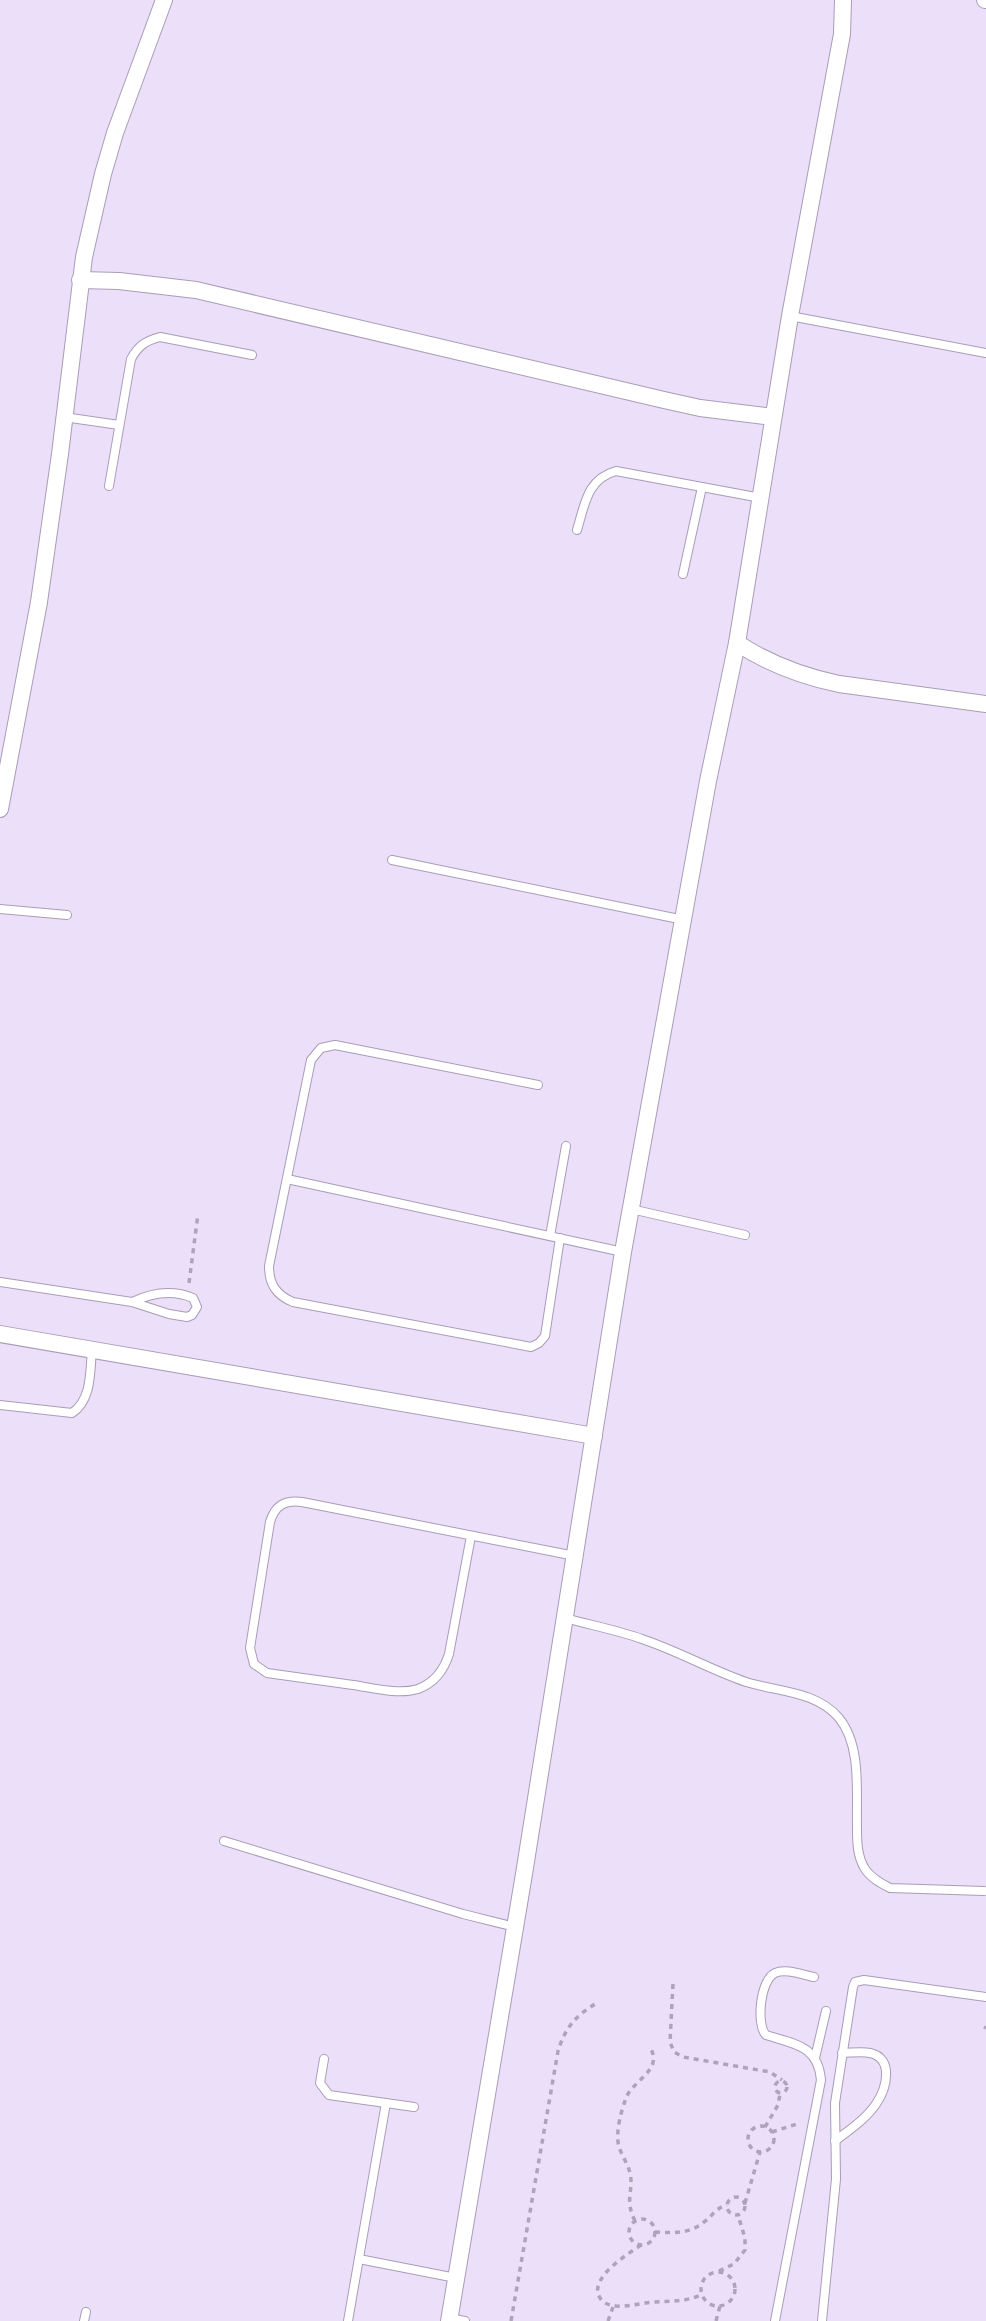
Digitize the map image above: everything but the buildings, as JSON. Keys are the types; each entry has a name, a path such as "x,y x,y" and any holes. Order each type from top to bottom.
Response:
{"street":[{"path":"0,809 39,602 80,281 93,215 115,133 164,0"},
{"path":"454,2320 456,2278 623,1252 708,781 737,643 789,316 842,34 843,0"},
{"path":"80,281 132,282 196,290 700,408 773,417"},
{"path":"737,643 775,665 817,680 986,704"},
{"path":"0,1334 594,1436"}],"lane":[{"path":"789,316 986,353"},
{"path":"109,486 131,359 137,348 147,340 160,337 252,355"},
{"path":"64,416 119,425"},
{"path":"576,530 594,484 603,474 616,471 761,498"},
{"path":"682,574 702,487"},
{"path":"392,860 684,920"},
{"path":"0,909 67,915"},
{"path":"538,1085 335,1045 321,1048 311,1060 269,1276 277,1292 293,1302 531,1347 545,1336 560,1238"},
{"path":"550,1236 566,1146"},
{"path":"288,1179 623,1252"},
{"path":"631,1209 745,1235"},
{"path":"0,1282 132,1302 156,1311 187,1317 196,1312 197,1307 193,1298 164,1293 142,1297 132,1302"},
{"path":"0,1405 60,1414 72,1413 81,1407 86,1398 92,1349"},
{"path":"471,1535 449,1654 438,1676 428,1684 416,1689 394,1690 267,1673 254,1664 250,1648 270,1522 273,1511 281,1504 302,1502 471,1535 575,1556"},
{"path":"565,1618 642,1639 747,1682 804,1695 824,1704 840,1719 851,1738 857,1844 866,1871 890,1888 984,1891"},
{"path":"224,1841 463,1914 515,1927"},
{"path":"775,2321 821,2080 820,2068 807,2050 797,2044 766,2035 760,2027 764,1988 769,1977 779,1972 814,1977"},
{"path":"822,2321 836,2179 835,2103 853,1987 859,1980 986,1997"},
{"path":"815,2058 826,2011"},
{"path":"835,2141 876,2104 886,2080 887,2069 882,2059 873,2053 842,2053"},
{"path":"324,2059 320,2083 329,2095 414,2107"},
{"path":"348,2321 386,2103"},
{"path":"359,2259 456,2278"}],"path":[{"path":"187,1296 198,1214"},
{"path":"673,1984 670,2042 674,2052 683,2057 770,2072 785,2082 787,2088 780,2093"},
{"path":"511,2321 562,2036 571,2022 597,2003"},
{"path":"635,2221 628,2201 630,2173 620,2148 620,2129 627,2096 649,2072 654,2062 651,2049"},
{"path":"780,2093 776,2092 774,2086 782,2080"},
{"path":"765,2127 778,2105 780,2093"},
{"path":"772,2132 814,2119"},
{"path":"765,2127 772,2132 774,2143 771,2148 760,2152 751,2146 749,2136 755,2128 765,2127"},
{"path":"738,2215 743,2211 760,2152"},
{"path":"738,2215 729,2212 728,2201 735,2197 744,2203"},
{"path":"655,2232 676,2233 698,2227 719,2207 727,2205"},
{"path":"718,2272 730,2277 735,2290 729,2302 720,2306 710,2305 701,2295 702,2282 706,2276 734,2264 745,2250 745,2238 738,2215"},
{"path":"641,2245 631,2240 631,2224 646,2220 651,2222 655,2232 651,2242 641,2245 598,2281 599,2298 606,2304 614,2306 690,2300 701,2295"},
{"path":"608,2321 614,2306"},
{"path":"716,2321 720,2306"}]}
